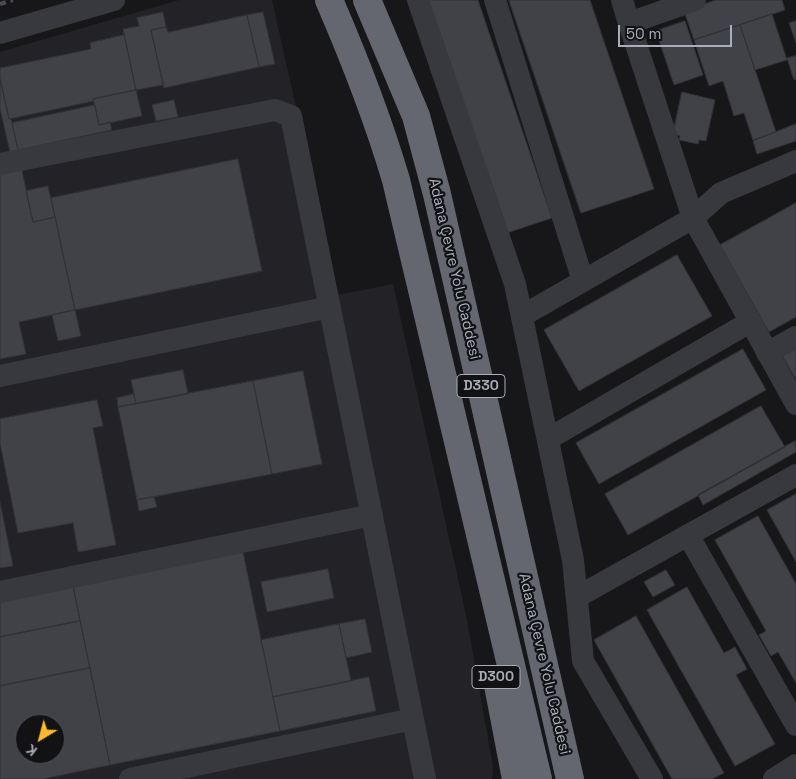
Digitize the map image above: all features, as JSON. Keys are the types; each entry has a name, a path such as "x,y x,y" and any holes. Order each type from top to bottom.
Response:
{"highway":[{"name":"D330","path":"329,0 381,128 396,180 538,779"},
{"name":"Adana Çevre Yolu Caddesi","path":"367,0 416,116 437,194 570,779"},
{"name":"D300","path":"488,574 496,674 516,779"}],"street":[{"path":"0,33 114,0"},
{"path":"418,0 515,284 573,560 583,661 652,779"},
{"path":"495,0 584,281"},
{"path":"622,0 693,218 796,404"},
{"path":"629,23 695,0"},
{"path":"0,164 276,110 291,116 425,779"},
{"path":"522,316 693,218 721,193 796,161"},
{"path":"0,376 330,307"},
{"path":"548,439 750,322"},
{"path":"767,352 796,337"},
{"path":"577,598 796,475"},
{"path":"0,592 372,515"},
{"path":"688,535 796,726"},
{"path":"130,779 413,719"},
{"path":"774,779 796,765"}],"shaded area":[{"path":"179,0 272,0 338,295 393,284 466,615 493,767 492,779 0,779 0,52"}],"building":[{"path":"422,0 478,0 552,218 501,235"},
{"path":"509,0 590,0 654,189 581,213"},
{"path":"716,0 782,0 785,10 694,40 684,11"},
{"path":"163,12 166,27 151,30 163,85 136,90 123,29 139,26 137,18"},
{"path":"263,12 275,64 259,67 247,15"},
{"path":"772,14 787,60 755,70 740,25"},
{"path":"247,15 259,67 164,88 151,30 166,27 168,32"},
{"path":"685,21 703,75 674,85 656,31"},
{"path":"796,21 796,43 789,23"},
{"path":"740,25 776,132 753,140 744,113 734,116 723,81 709,86 694,40"},
{"path":"124,35 136,90 9,119 0,79 0,68 91,49 90,43"},
{"path":"796,56 796,79 794,80 787,58"},
{"path":"0,79 18,150 10,152 0,109"},
{"path":"136,90 142,116 99,125 93,99"},
{"path":"682,92 715,100 706,141 699,140 698,144 679,140 680,136 673,134"},
{"path":"174,100 178,117 156,121 152,105"},
{"path":"95,105 99,125 110,122 112,130 18,150 12,123"},
{"path":"796,124 796,141 757,154 753,141"},
{"path":"238,159 262,271 75,310 51,198"},
{"path":"21,166 33,222 55,217 75,310 19,322 26,354 0,359 0,170"},
{"path":"48,186 55,217 33,222 26,191"},
{"path":"796,203 796,317 769,332 720,245"},
{"path":"677,255 712,316 579,391 544,330"},
{"path":"75,310 81,336 58,341 52,315"},
{"path":"796,343 796,380 780,352"},
{"path":"743,349 766,390 599,484 576,443"},
{"path":"183,370 188,394 136,404 131,380"},
{"path":"303,371 322,464 272,474 253,381"},
{"path":"253,381 272,474 137,500 118,407"},
{"path":"134,394 136,404 118,407 117,398"},
{"path":"97,400 103,426 93,428 116,545 78,552 73,523 18,533 0,443 0,419"},
{"path":"761,406 785,447 628,535 605,494"},
{"path":"795,441 796,452 703,505 698,495"},
{"path":"796,494 796,562 767,510"},
{"path":"154,497 157,507 139,511 137,500"},
{"path":"0,502 13,566 0,568"},
{"path":"758,516 796,584 796,683 778,652 771,656 759,635 766,631 715,540"},
{"path":"243,552 280,731 110,765 73,586"},
{"path":"328,569 334,598 267,612 261,582"},
{"path":"666,570 675,585 653,597 644,582"},
{"path":"73,586 80,621 0,637 0,601"},
{"path":"687,587 724,653 735,647 747,669 736,675 775,744 735,766 647,610"},
{"path":"636,616 724,773 712,779 672,779 594,640"},
{"path":"365,619 372,652 346,658 339,624"},
{"path":"80,621 90,668 0,686 0,637"},
{"path":"339,624 351,681 273,697 261,640"},
{"path":"90,668 110,765 43,779 0,779 0,686"},
{"path":"369,677 376,711 280,731 273,697"}],"railway":[{"path":"0,4 13,0"}]}
